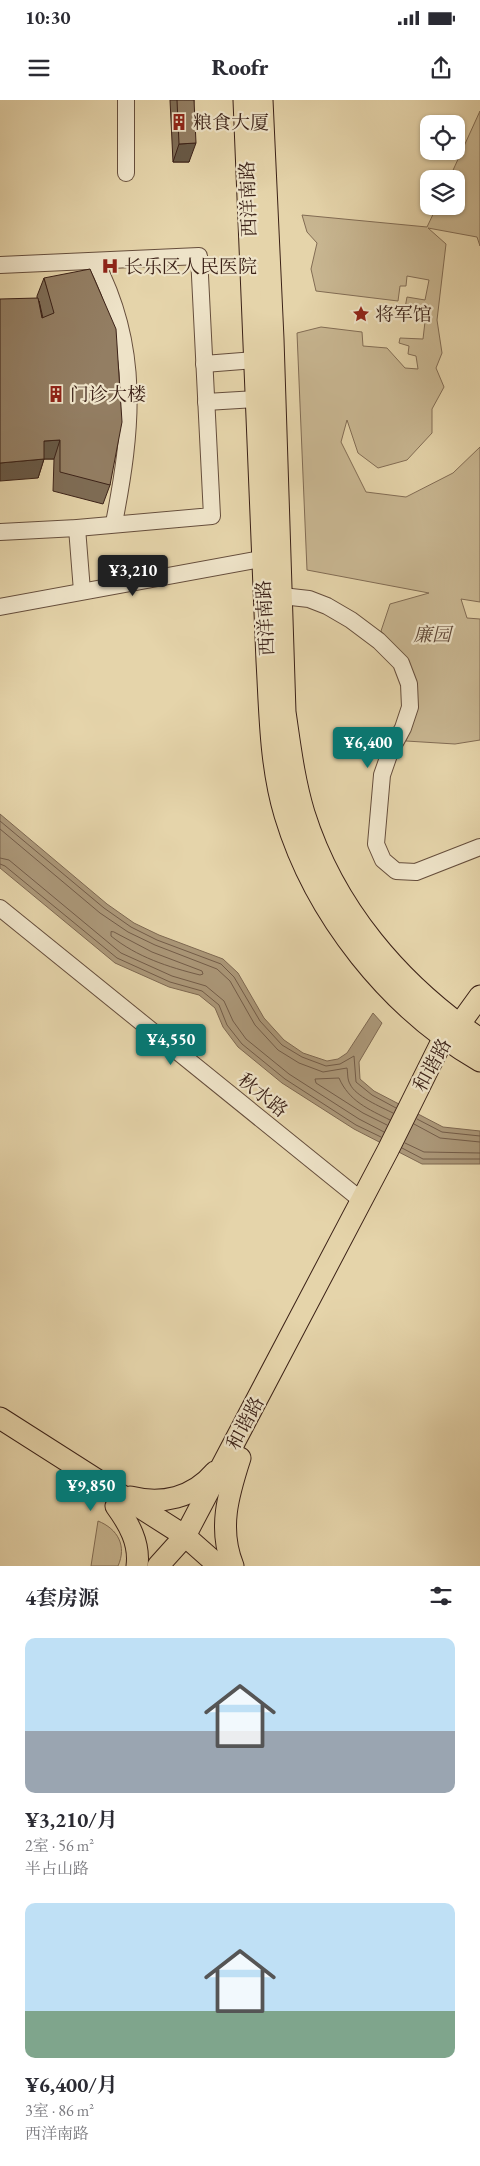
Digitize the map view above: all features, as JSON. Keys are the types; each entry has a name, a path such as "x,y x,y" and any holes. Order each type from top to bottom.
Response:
{"main road":[{"name":"西洋南路","path":"244,100 261,559 270,727 276,774 284,813 291,834 316,887 355,949 372,970 416,1014 453,1036 480,1061"},
{"name":"西洋南路","path":"262,100 286,712 293,769 304,813 324,864 342,899 376,947 428,998 453,1036"},
{"name":"和谐路","path":"234,1457 453,1036 480,996"},
{"name":"西洋南路","path":"453,1036 480,1039"},
{"name":"和谐路","path":"158,1566 187,1551 361,1200 393,1153"},
{"path":"0,1418 118,1500 187,1551 219,1566"},
{"path":"0,1432 118,1500 176,1498 203,1484 234,1457"},
{"path":"233,1566 224,1526 234,1457"},
{"path":"118,1500 134,1537 138,1551 137,1566"}],"street":[{"path":"126,100 126,173"},
{"path":"0,265 199,256 212,516 114,523 76,528 0,532"},
{"path":"95,261 104,278 117,314 127,360 130,409 126,454 114,523"},
{"path":"204,364 255,360"},
{"path":"206,402 256,399"},
{"path":"76,528 82,591"},
{"path":"0,607 261,559"},
{"path":"282,596 309,599 327,606 352,620 379,641 401,663 409,684 410,706 404,728 390,752 382,775 376,844 383,860 396,871 416,872 480,847"},
{"name":"秋水路","path":"0,908 361,1200"}],"green space":[{"name":"廉园","path":"480,111 480,246 477,237 428,228 446,244 437,320 442,353 436,368 444,387 432,409 432,433 407,460 378,468 358,453 347,420 341,442 366,492 406,497 453,473 480,447 480,602 461,599 467,618 480,619 480,740 455,744 406,741 418,707 412,671 381,631 390,604 429,593 307,570 297,333 321,327 362,332 363,346 387,348 405,368 418,369 416,356 408,354 409,346 399,343 400,338 423,339 426,313 405,308 407,297 425,300 429,280 407,276 406,286 400,286 398,301 316,291 311,269 317,243 307,232 302,215 427,227 433,215 465,215 465,170 453,170 458,160 465,160 465,144"},
{"path":"98,1521 111,1529 119,1539 121,1559 118,1566 91,1566"}],"water":[{"path":"0,814 107,904 134,923 159,935 223,959 238,973 264,1018 284,1040 303,1053 327,1061 338,1059 347,1053 373,1013 382,1023 359,1062 360,1079 374,1091 443,1127 480,1131 480,1164 422,1164 354,1129 282,1083 238,1047 223,1027 215,1008 199,995 169,987 115,963 0,868"}],"building":[{"path":"177,100 194,100 196,143 179,144"},
{"name":"门诊大楼","path":"90,269 116,329 122,422 110,485 60,472 60,440 44,441 44,459 0,463 0,299 38,298 42,318 54,313 44,278"}],"place":[{"name":"粮食大厦","path":"179,122"},
{"name":"长乐区人民医院","path":"110,266"},
{"name":"将军馆","path":"361,314"},
{"name":"门诊大楼","path":"56,394"}]}
